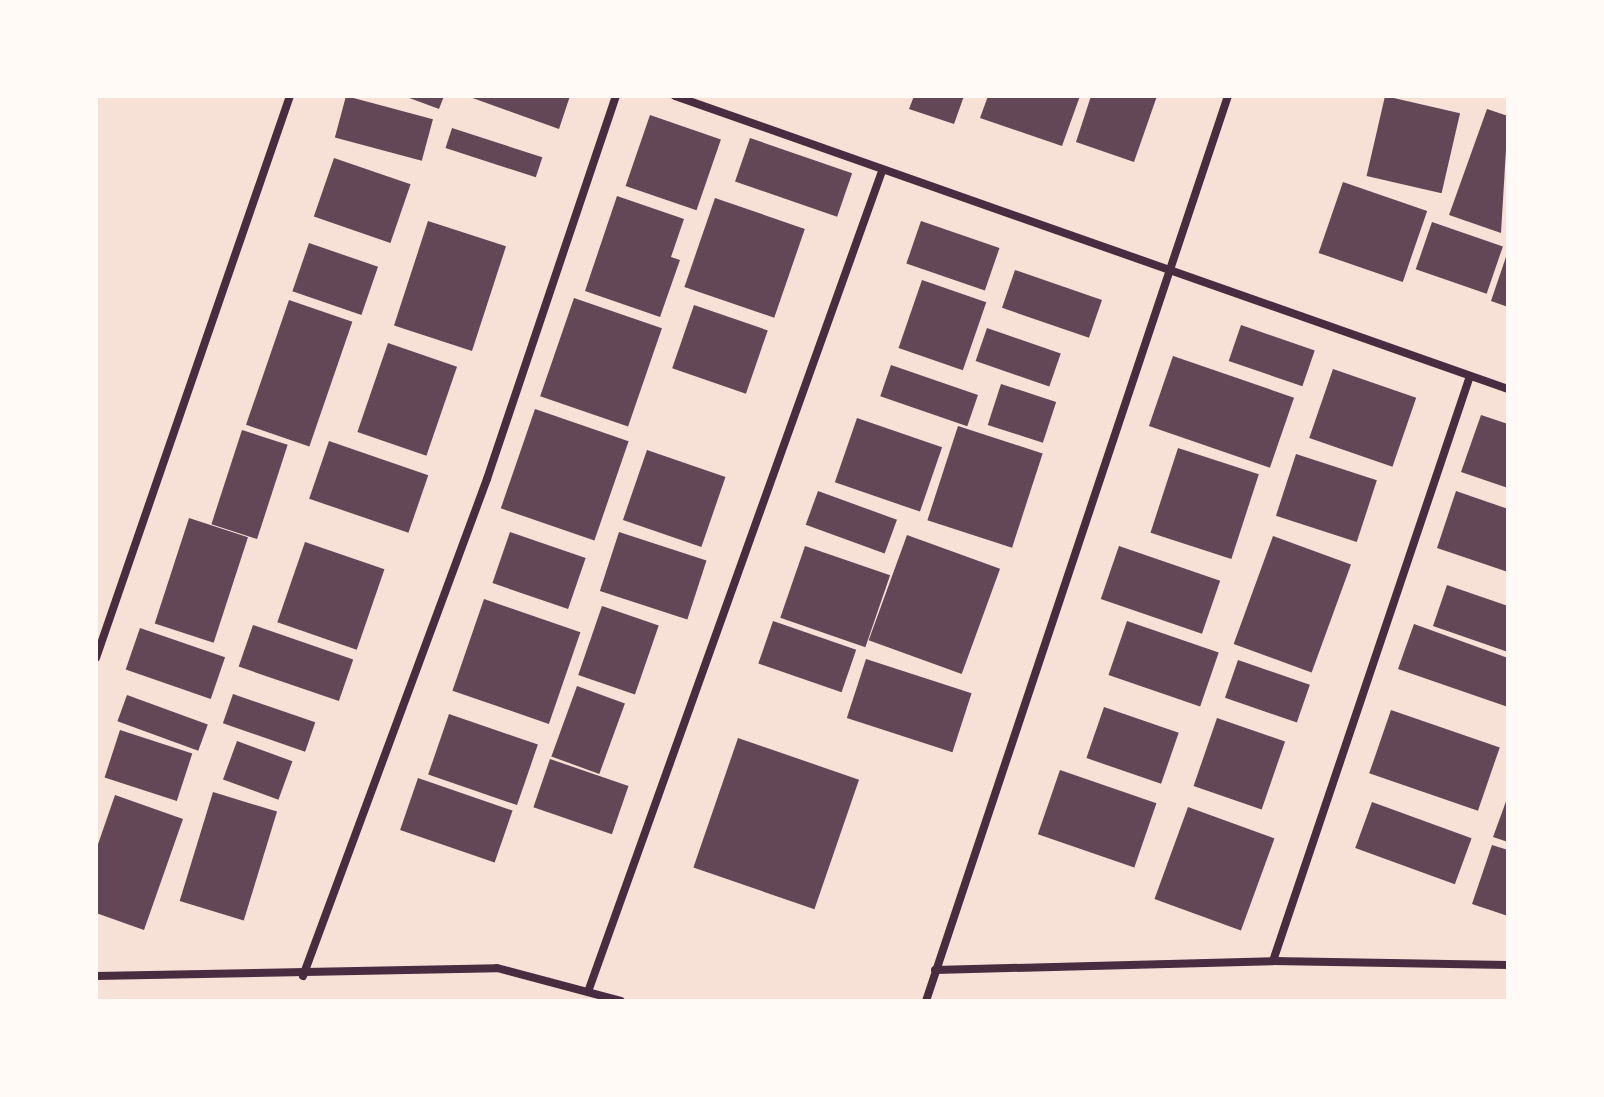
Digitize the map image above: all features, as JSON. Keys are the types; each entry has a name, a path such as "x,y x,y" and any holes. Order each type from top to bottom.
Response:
{"street":[{"path":"96,658 290,96"},
{"path":"303,976 487,479 616,96"},
{"path":"675,96 881,174 1170,267 1508,389"},
{"path":"926,1001 1228,96"},
{"path":"589,989 881,174"},
{"path":"1273,961 1470,376"},
{"path":"935,970 1273,961 1508,965"},
{"path":"96,976 303,976 497,968 589,989 621,1001"}],"building":[{"path":"346,96 433,119 422,161 335,138"},
{"path":"404,96 444,96 439,109"},
{"path":"467,96 570,96 559,129"},
{"path":"914,96 964,96 954,124 909,109"},
{"path":"988,96 1080,96 1062,146 980,118"},
{"path":"1091,96 1157,96 1134,162 1076,142"},
{"path":"1385,96 1460,113 1442,193 1367,176"},
{"path":"1487,109 1508,116 1501,233 1449,215"},
{"path":"650,115 721,139 696,210 626,186"},
{"path":"452,128 542,157 536,177 446,148"},
{"path":"750,138 852,173 837,217 735,181"},
{"path":"334,158 411,184 390,243 314,217"},
{"path":"1343,182 1427,211 1403,282 1319,253"},
{"path":"617,196 684,219 671,257 680,260 660,317 585,291"},
{"path":"715,198 805,229 774,318 684,287"},
{"path":"428,221 506,246 472,351 394,326"},
{"path":"921,221 999,248 985,291 906,264"},
{"path":"1432,222 1503,246 1487,294 1416,269"},
{"path":"309,243 378,267 361,315 292,291"},
{"path":"1508,251 1508,307 1491,301"},
{"path":"1015,270 1102,300 1089,338 1002,308"},
{"path":"922,280 986,302 963,370 899,348"},
{"path":"574,298 662,328 628,427 540,396"},
{"path":"289,300 352,322 309,447 246,425"},
{"path":"694,305 768,330 746,394 672,368"},
{"path":"1241,325 1315,350 1302,386 1229,361"},
{"path":"987,328 1061,353 1049,386 976,361"},
{"path":"388,343 457,367 426,456 357,432"},
{"path":"1173,356 1294,398 1270,468 1149,426"},
{"path":"891,365 978,395 967,426 880,396"},
{"path":"1333,369 1416,398 1392,467 1309,438"},
{"path":"1001,384 1056,402 1043,443 988,425"},
{"path":"535,409 629,441 594,541 501,508"},
{"path":"1481,415 1508,424 1508,488 1461,472"},
{"path":"857,418 942,447 920,512 835,482"},
{"path":"958,426 1043,454 1012,548 927,520"},
{"path":"242,430 288,445 257,539 211,524"},
{"path":"329,441 428,475 408,533 309,499"},
{"path":"1178,448 1259,474 1231,559 1150,533"},
{"path":"647,450 725,477 701,547 623,520"},
{"path":"1296,454 1377,480 1357,542 1276,516"},
{"path":"818,491 897,520 885,554 806,525"},
{"path":"1456,491 1508,509 1508,572 1437,548"},
{"path":"189,518 248,537 214,643 155,624"},
{"path":"510,532 586,558 568,609 492,583"},
{"path":"619,532 706,560 687,619 600,591"},
{"path":"907,535 1000,569 962,674 869,640"},
{"path":"1273,536 1351,564 1312,672 1234,644"},
{"path":"305,542 384,569 357,650 277,622"},
{"path":"805,546 890,575 865,647 780,618"},
{"path":"1119,546 1220,581 1202,634 1101,599"},
{"path":"1447,585 1508,606 1508,652 1433,626"},
{"path":"484,599 580,632 549,724 452,691"},
{"path":"602,606 659,626 635,695 578,675"},
{"path":"773,621 856,650 842,692 758,664"},
{"path":"1127,621 1219,653 1200,706 1108,675"},
{"path":"1414,624 1508,658 1508,707 1398,669"},
{"path":"253,625 353,660 339,701 239,667"},
{"path":"140,628 225,657 211,699 126,670"},
{"path":"866,659 972,693 952,752 847,718"},
{"path":"1238,660 1310,685 1297,723 1225,698"},
{"path":"577,686 625,703 599,774 551,756"},
{"path":"233,694 315,722 305,752 223,723"},
{"path":"127,695 208,724 198,751 117,721"},
{"path":"1104,707 1179,733 1161,784 1086,758"},
{"path":"1391,710 1500,747 1478,811 1369,773"},
{"path":"449,714 538,745 517,805 428,775"},
{"path":"1217,718 1285,741 1262,810 1194,786"},
{"path":"120,730 192,753 177,801 105,778"},
{"path":"738,738 859,780 814,909 693,868"},
{"path":"237,741 292,761 278,800 223,780"},
{"path":"550,759 628,786 612,834 533,807"},
{"path":"1060,770 1156,803 1134,868 1038,834"},
{"path":"418,778 513,811 495,863 400,830"},
{"path":"213,792 277,812 244,921 180,901"},
{"path":"115,795 183,819 144,930 96,913 96,850"},
{"path":"1508,796 1508,842 1493,837"},
{"path":"1372,802 1472,838 1455,884 1355,848"},
{"path":"1188,807 1274,838 1241,931 1154,899"},
{"path":"1492,845 1508,850 1508,916 1472,904"}]}
